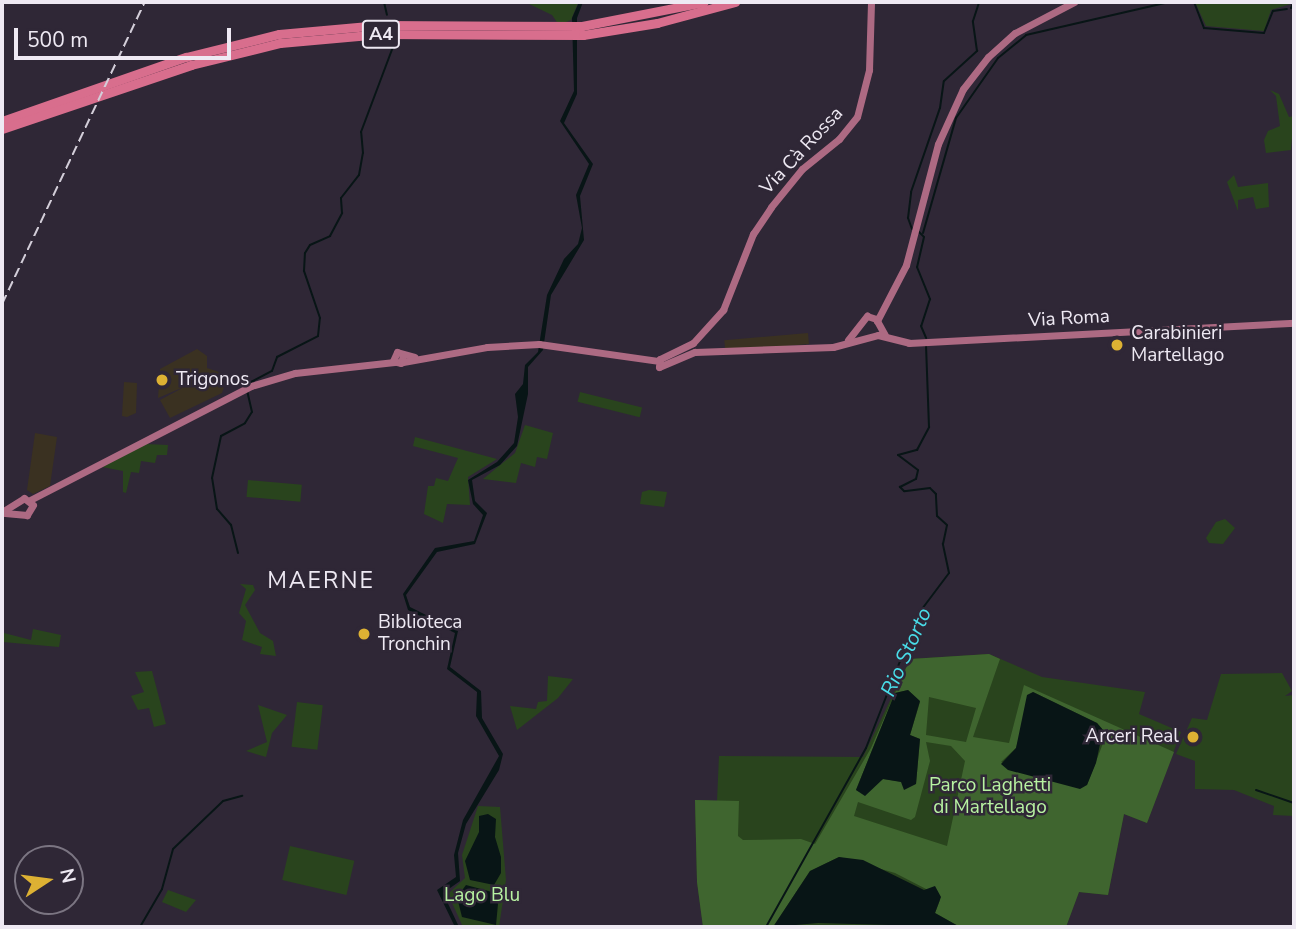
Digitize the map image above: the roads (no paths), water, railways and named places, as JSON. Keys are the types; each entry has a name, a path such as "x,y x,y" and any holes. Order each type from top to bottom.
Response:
{"highway":[{"name":"A4","path":"582,30 704,2"},
{"name":"A4","path":"2,121 222,51 343,27 540,32 582,30 657,23 735,2"},
{"name":"A4","path":"2,130 222,51"}],"main road":[{"name":"Via Cà Rossa","path":"693,343 723,310 753,234 771,206 794,177 839,139 857,117 869,70 871,2"},
{"path":"658,361 664,369 674,358 695,352 828,348 863,337 877,328 884,304 913,242 943,130 971,77 1015,33 1074,2"},
{"path":"845,343 857,329 860,319 869,316 884,304"},
{"path":"869,316 877,328"},
{"name":"Via Roma","path":"877,328 888,337 926,342 1294,323"},
{"path":"857,329 863,337"},
{"path":"2,512 28,514 32,503 50,491 247,387 295,373 398,358 542,345 658,361 693,343 695,352"},
{"path":"2,512 18,502 32,503"},
{"path":"18,502 18,512"}],"waterway":[{"path":"384,2 387,15"},
{"name":"Rio Storto","path":"912,229 908,218 911,192 940,108 944,81 977,51 973,21 979,2"},
{"path":"923,233 956,118 998,58 1026,35 1169,2"},
{"path":"1194,2 1204,28 1264,33 1273,11 1287,9"},
{"path":"1291,8 1294,2"},
{"path":"249,383 272,371 277,357 318,336 320,318 304,271 305,253 310,245 330,236 342,213 341,198 359,175 363,153 361,132 394,44"},
{"name":"Rio Storto","path":"918,231 924,237 917,267 930,299 921,326 926,338"},
{"name":"Rio Storto","path":"766,927 866,748 919,613 949,573 943,544 947,525 937,516 936,494 930,488 904,491 900,487 916,479 918,470 898,455 917,450 929,427 926,344"},
{"path":"238,553 231,525 217,509 212,478 221,436 245,423 252,412 247,391"},
{"path":"1256,790 1294,803"},
{"path":"140,927 162,889 173,849 223,801 242,796"}],"railway":[{"path":"2,304 145,2"}],"place":[{"name":"Carabinieri Martellago","path":"1117,345"},
{"name":"Trigonos","path":"162,380"},
{"name":"Biblioteca Tronchin","path":"364,634"},
{"name":"Arceri Real","path":"1193,737"}],"district":[{"name":"MAERNE","path":"321,581"}],"park label":[{"name":"Parco Laghetti di Martellago","path":"990,797"},
{"name":"Lago Blu","path":"482,896"}]}
